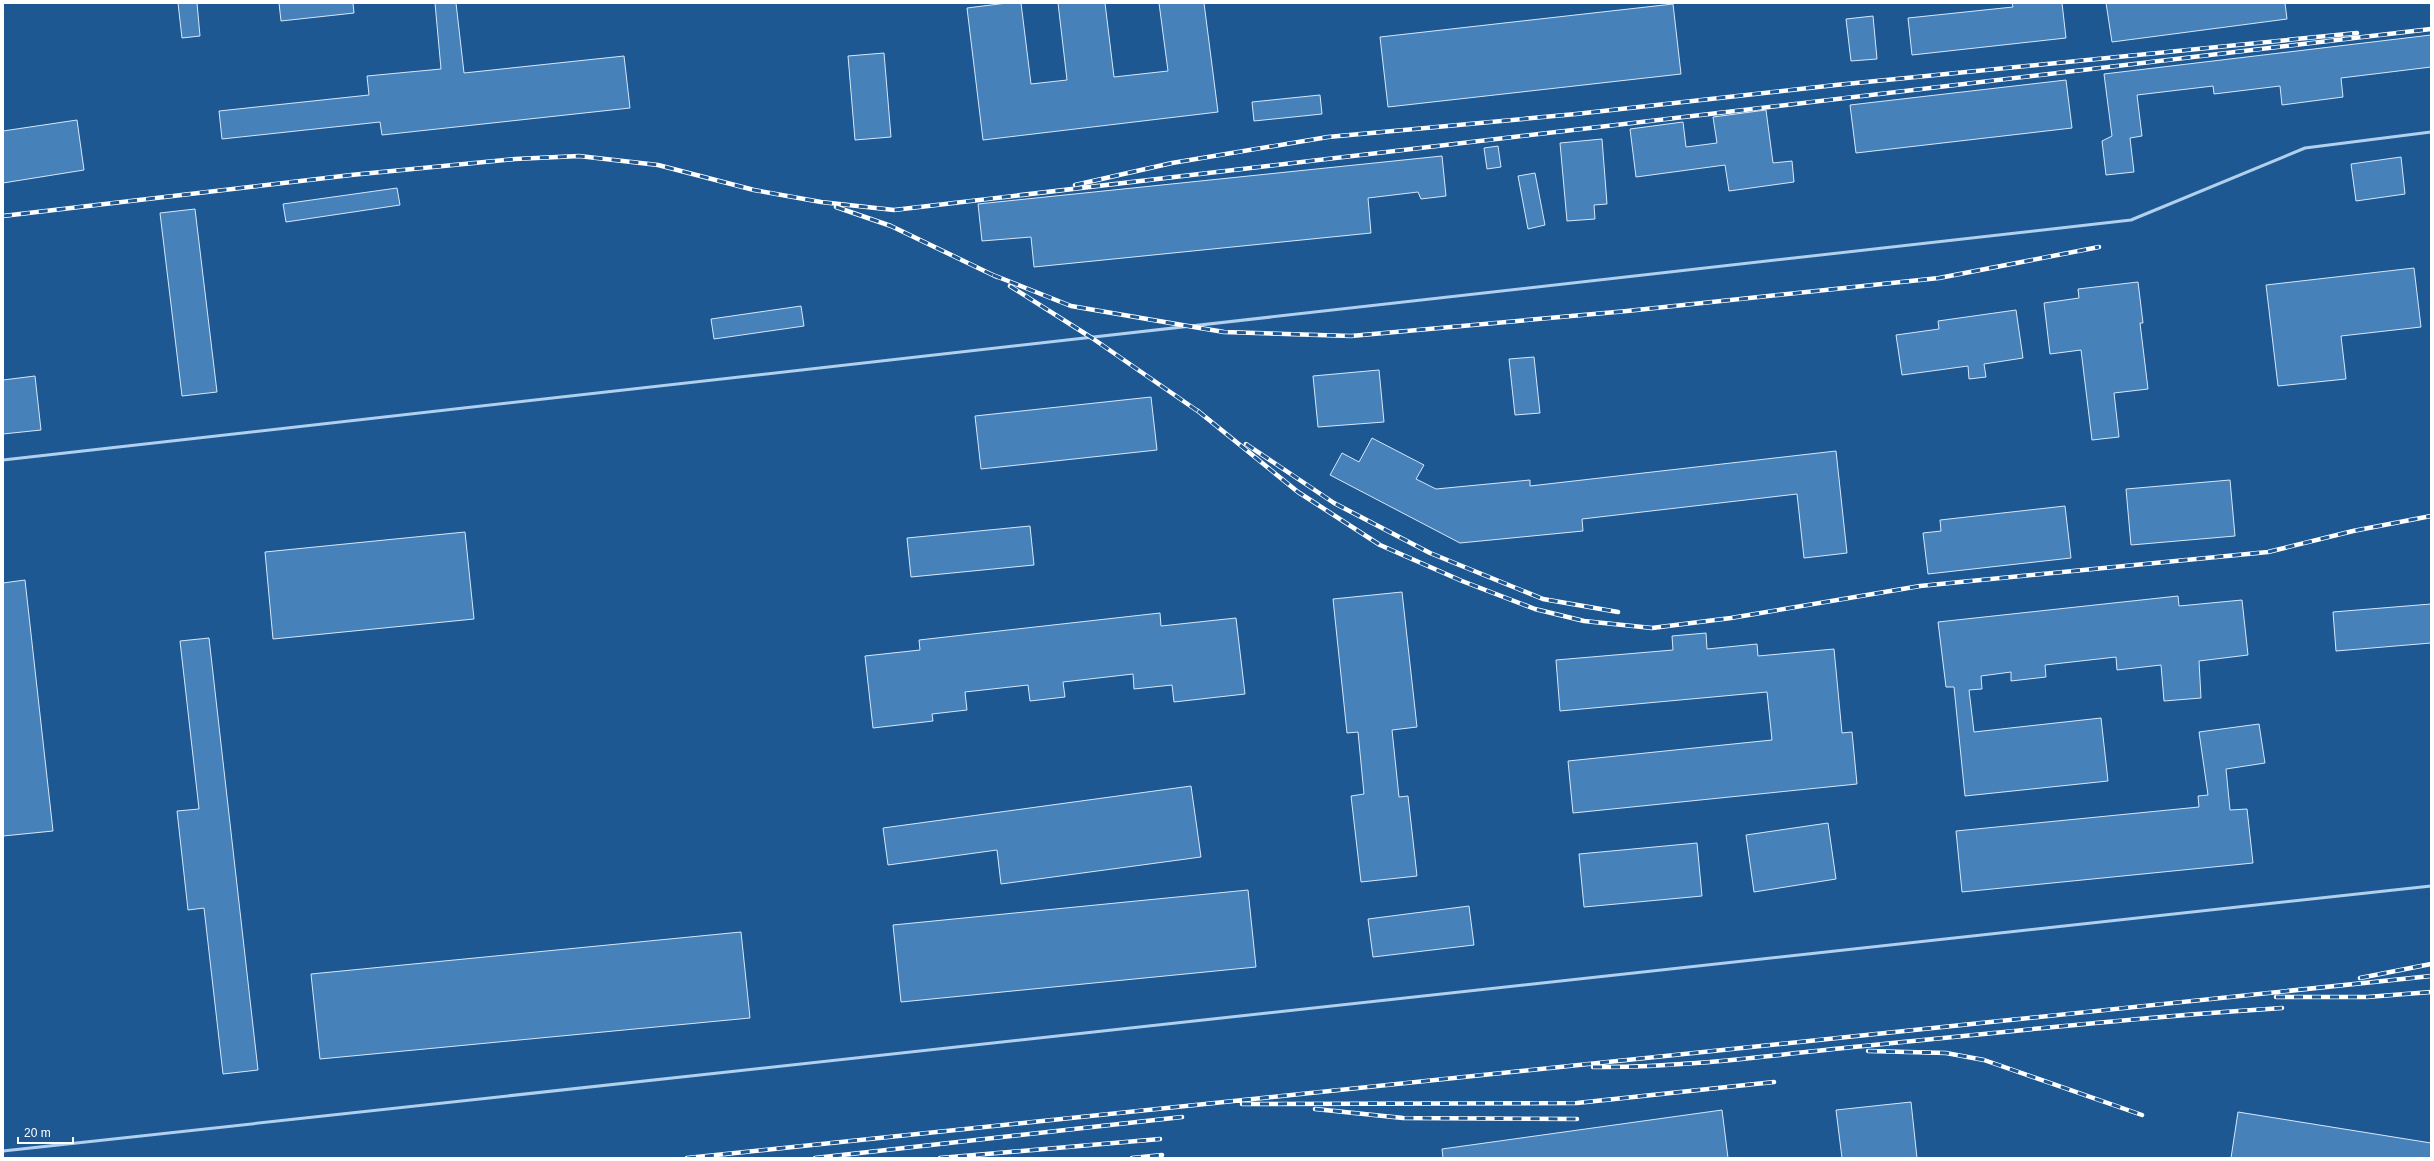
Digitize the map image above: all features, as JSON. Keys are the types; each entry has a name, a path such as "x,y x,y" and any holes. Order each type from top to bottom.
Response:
{"lane":[{"path":"3,460 2131,220 2305,148 2431,132"},
{"path":"3,1151 2431,886"}],"building":[{"path":"178,3 197,3 200,36 182,38"},
{"path":"279,3 353,3 354,13 281,21"},
{"path":"435,3 456,3 464,73 624,56 630,108 382,135 380,122 222,139 219,111 369,95 367,76 441,69"},
{"path":"1007,3 1021,3 1031,84 1067,80 1058,3 1105,3 1114,77 1168,71 1159,3 1204,3 1218,112 983,140 967,8"},
{"path":"2012,3 2062,3 2066,38 1912,55 1908,18 2013,7"},
{"path":"2106,3 2285,3 2287,19 2112,42"},
{"path":"1673,4 1681,74 1388,107 1380,37"},
{"path":"1873,16 1877,59 1851,61 1846,19"},
{"path":"2431,35 2431,67 2341,78 2343,97 2282,105 2280,86 2214,94 2213,86 2137,95 2142,136 2130,138 2134,172 2106,175 2102,141 2112,136 2104,74"},
{"path":"884,53 891,137 855,140 848,56"},
{"path":"2066,80 2072,128 1856,153 1850,105"},
{"path":"1320,95 1322,114 1254,121 1252,102"},
{"path":"1766,110 1773,163 1792,161 1794,182 1729,191 1725,165 1636,177 1630,129 1683,122 1686,147 1717,143 1713,117"},
{"path":"77,120 84,170 3,183 3,131"},
{"path":"1602,139 1607,204 1594,205 1595,219 1567,221 1560,143"},
{"path":"1498,146 1501,167 1487,169 1484,148"},
{"path":"1442,156 1446,196 1421,199 1418,192 1368,198 1371,233 1034,267 1031,237 982,241 978,204"},
{"path":"2401,157 2405,194 2356,201 2351,164"},
{"path":"1535,173 1545,225 1528,229 1518,176"},
{"path":"397,188 400,205 286,222 283,204"},
{"path":"195,209 217,392 182,396 160,213"},
{"path":"2414,268 2421,327 2341,336 2346,379 2278,386 2266,285"},
{"path":"2138,282 2143,323 2140,323 2148,389 2114,393 2119,437 2092,440 2081,350 2050,354 2044,303 2079,298 2078,289"},
{"path":"801,306 804,326 714,339 711,319"},
{"path":"2016,310 2023,358 1984,364 1986,377 1969,379 1968,366 1902,375 1896,335 1939,329 1938,321"},
{"path":"1534,357 1540,413 1515,415 1509,359"},
{"path":"1379,370 1384,422 1318,427 1313,376"},
{"path":"35,376 41,430 3,434 3,380"},
{"path":"1151,397 1157,450 981,469 975,416"},
{"path":"1372,438 1424,465 1416,479 1436,489 1530,480 1530,486 1836,451 1847,553 1804,558 1797,494 1582,519 1583,531 1460,543 1330,475 1342,453 1359,462"},
{"path":"2230,480 2235,536 2131,545 2126,489"},
{"path":"2065,506 2071,558 1928,574 1923,533 1941,531 1940,520"},
{"path":"1030,526 1034,565 911,577 907,538"},
{"path":"465,532 474,619 273,639 265,552"},
{"path":"25,580 53,831 3,836 3,583"},
{"path":"1402,592 1417,727 1392,730 1399,797 1408,796 1417,876 1361,882 1351,796 1364,794 1358,732 1347,733 1333,599"},
{"path":"2178,596 2179,606 2242,600 2248,655 2199,661 2201,698 2164,701 2161,665 2117,670 2116,657 2045,665 2046,677 2011,681 2011,672 1981,676 1982,689 1969,690 1974,732 2101,718 2108,781 1965,796 1954,687 1946,687 1938,622"},
{"path":"2431,604 2431,643 2336,651 2333,612"},
{"path":"1160,613 1161,626 1236,618 1245,694 1174,702 1172,685 1134,689 1133,674 1063,682 1065,697 1030,701 1028,685 965,692 967,710 932,714 933,721 873,728 865,656 920,650 919,640"},
{"path":"1706,633 1707,649 1757,644 1758,656 1834,649 1842,733 1852,732 1857,784 1573,813 1568,761 1772,740 1767,692 1560,711 1556,660 1673,650 1672,636"},
{"path":"209,638 258,1070 223,1074 204,908 188,910 177,811 199,809 180,641"},
{"path":"2259,724 2265,763 2226,769 2230,810 2247,809 2253,863 1962,892 1956,831 2199,807 2198,796 2208,795 2199,732"},
{"path":"1191,786 1201,857 1001,884 997,850 888,865 883,828"},
{"path":"1828,823 1836,879 1754,892 1746,835"},
{"path":"1697,843 1702,896 1584,907 1579,854"},
{"path":"1248,890 1256,967 901,1002 893,925"},
{"path":"1469,906 1474,945 1373,957 1368,919"},
{"path":"741,932 750,1018 320,1059 311,974"},
{"path":"1911,1102 1917,1158 1842,1158 1836,1110"},
{"path":"1722,1110 1728,1158 1443,1158 1442,1149"},
{"path":"2238,1112 2431,1143 2431,1158 2231,1158"}],"railway":[{"path":"3,216 351,175 515,159 579,156 658,165 754,190 821,202 894,210 2431,29"},
{"path":"1075,185 1172,163 1328,137 1576,114 1836,85 2357,33"},
{"path":"836,207 891,226 997,277"},
{"path":"993,275 1071,306 1188,326 1224,332 1351,336 1627,311 1939,278 2099,247"},
{"path":"1010,286 1092,338 1202,414"},
{"path":"1198,411 1298,492 1380,545 1462,581 1535,609 1584,621 1652,628 1731,618 1920,586 2268,552 2353,531 2431,516"},
{"path":"1246,444 1334,503 1430,553 1543,599 1618,612"},
{"path":"2360,978 2431,964"},
{"path":"687,1158 2431,976"},
{"path":"2276,997 2367,997 2431,992"},
{"path":"1593,1067 1658,1066 1723,1061 2068,1026 2282,1008"},
{"path":"1868,1051 1946,1053 1984,1060 2142,1115"},
{"path":"1242,1104 1577,1103 1774,1082"},
{"path":"1315,1109 1403,1118 1577,1119"},
{"path":"815,1158 1182,1117"},
{"path":"940,1158 1160,1139"},
{"path":"1132,1158 1162,1155"}]}
